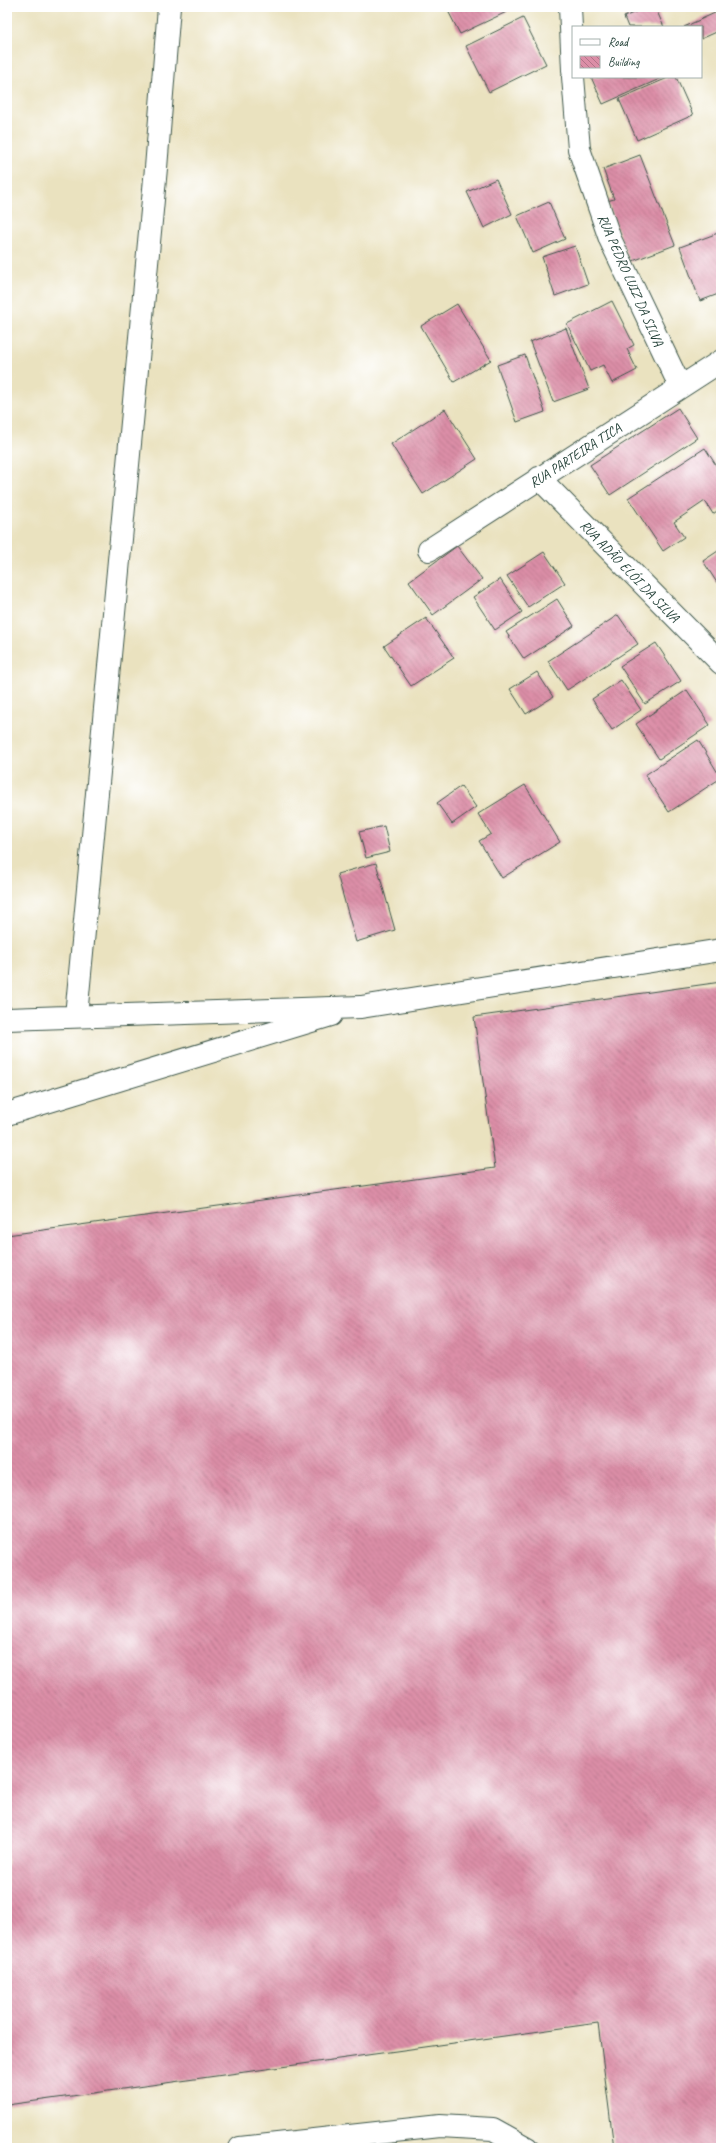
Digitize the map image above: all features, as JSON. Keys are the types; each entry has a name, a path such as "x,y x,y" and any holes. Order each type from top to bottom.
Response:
{"street":[{"path":"76,1016 155,176 169,7"},
{"path":"570,7 572,49"},
{"name":"RUA PEDRO LUIZ DA SILVA","path":"574,78 579,149 581,156 610,239 680,386"},
{"name":"RUA PARTEIRA TICA","path":"429,550 680,386 721,361"},
{"name":"RUA ADÃO ELÓI DA SILVA","path":"539,478 721,663"},
{"path":"7,1019 361,1006 721,950"},
{"path":"7,1114 361,1006"},
{"path":"240,2148 354,2141 440,2126 493,2129 527,2148"}],"building":[{"path":"446,7 517,7 460,34"},
{"path":"647,7 655,7 664,26 628,26 624,17"},
{"path":"717,12 721,20 721,30 702,39 702,26 686,26"},
{"path":"523,18 546,64 489,92 466,46"},
{"path":"591,78 662,78 603,104"},
{"path":"668,78 676,78 693,115 637,140 619,99"},
{"path":"640,155 675,245 630,262 607,201 614,199 603,169"},
{"path":"496,179 512,214 484,228 467,192"},
{"path":"549,202 565,239 533,253 517,216"},
{"path":"718,233 721,242 721,293 700,301 680,247"},
{"path":"575,246 588,284 555,296 542,257"},
{"path":"612,301 634,345 627,349 637,370 612,383 603,365 590,371 567,324"},
{"path":"457,304 491,360 454,382 421,326"},
{"path":"566,328 589,389 553,402 530,342"},
{"path":"525,355 545,412 517,422 497,365"},
{"path":"678,408 697,438 610,495 590,465"},
{"path":"445,409 477,459 423,494 391,444"},
{"path":"705,448 721,473 721,508 713,514 705,501 674,522 684,537 663,551 628,498"},
{"path":"457,546 482,579 433,615 409,581"},
{"path":"721,549 721,589 703,561"},
{"path":"544,552 565,583 528,607 507,576"},
{"path":"500,579 522,612 495,630 473,597"},
{"path":"557,599 574,626 524,659 506,632"},
{"path":"618,615 638,644 567,690 548,661"},
{"path":"426,618 454,658 411,686 384,646"},
{"path":"656,643 681,681 645,704 620,666"},
{"path":"537,672 553,697 526,714 510,689"},
{"path":"621,680 641,710 612,730 592,699"},
{"path":"687,690 710,725 659,759 636,724"},
{"path":"698,740 721,778 669,812 645,775"},
{"path":"525,785 560,842 502,878 479,841 491,834 478,814"},
{"path":"461,786 476,807 452,824 437,803"},
{"path":"384,826 390,852 366,858 359,832"},
{"path":"376,863 395,930 356,942 337,874"},
{"path":"721,982 721,2148 614,2148 598,2023 7,2105 7,1235 495,1168 474,1017"}]}
